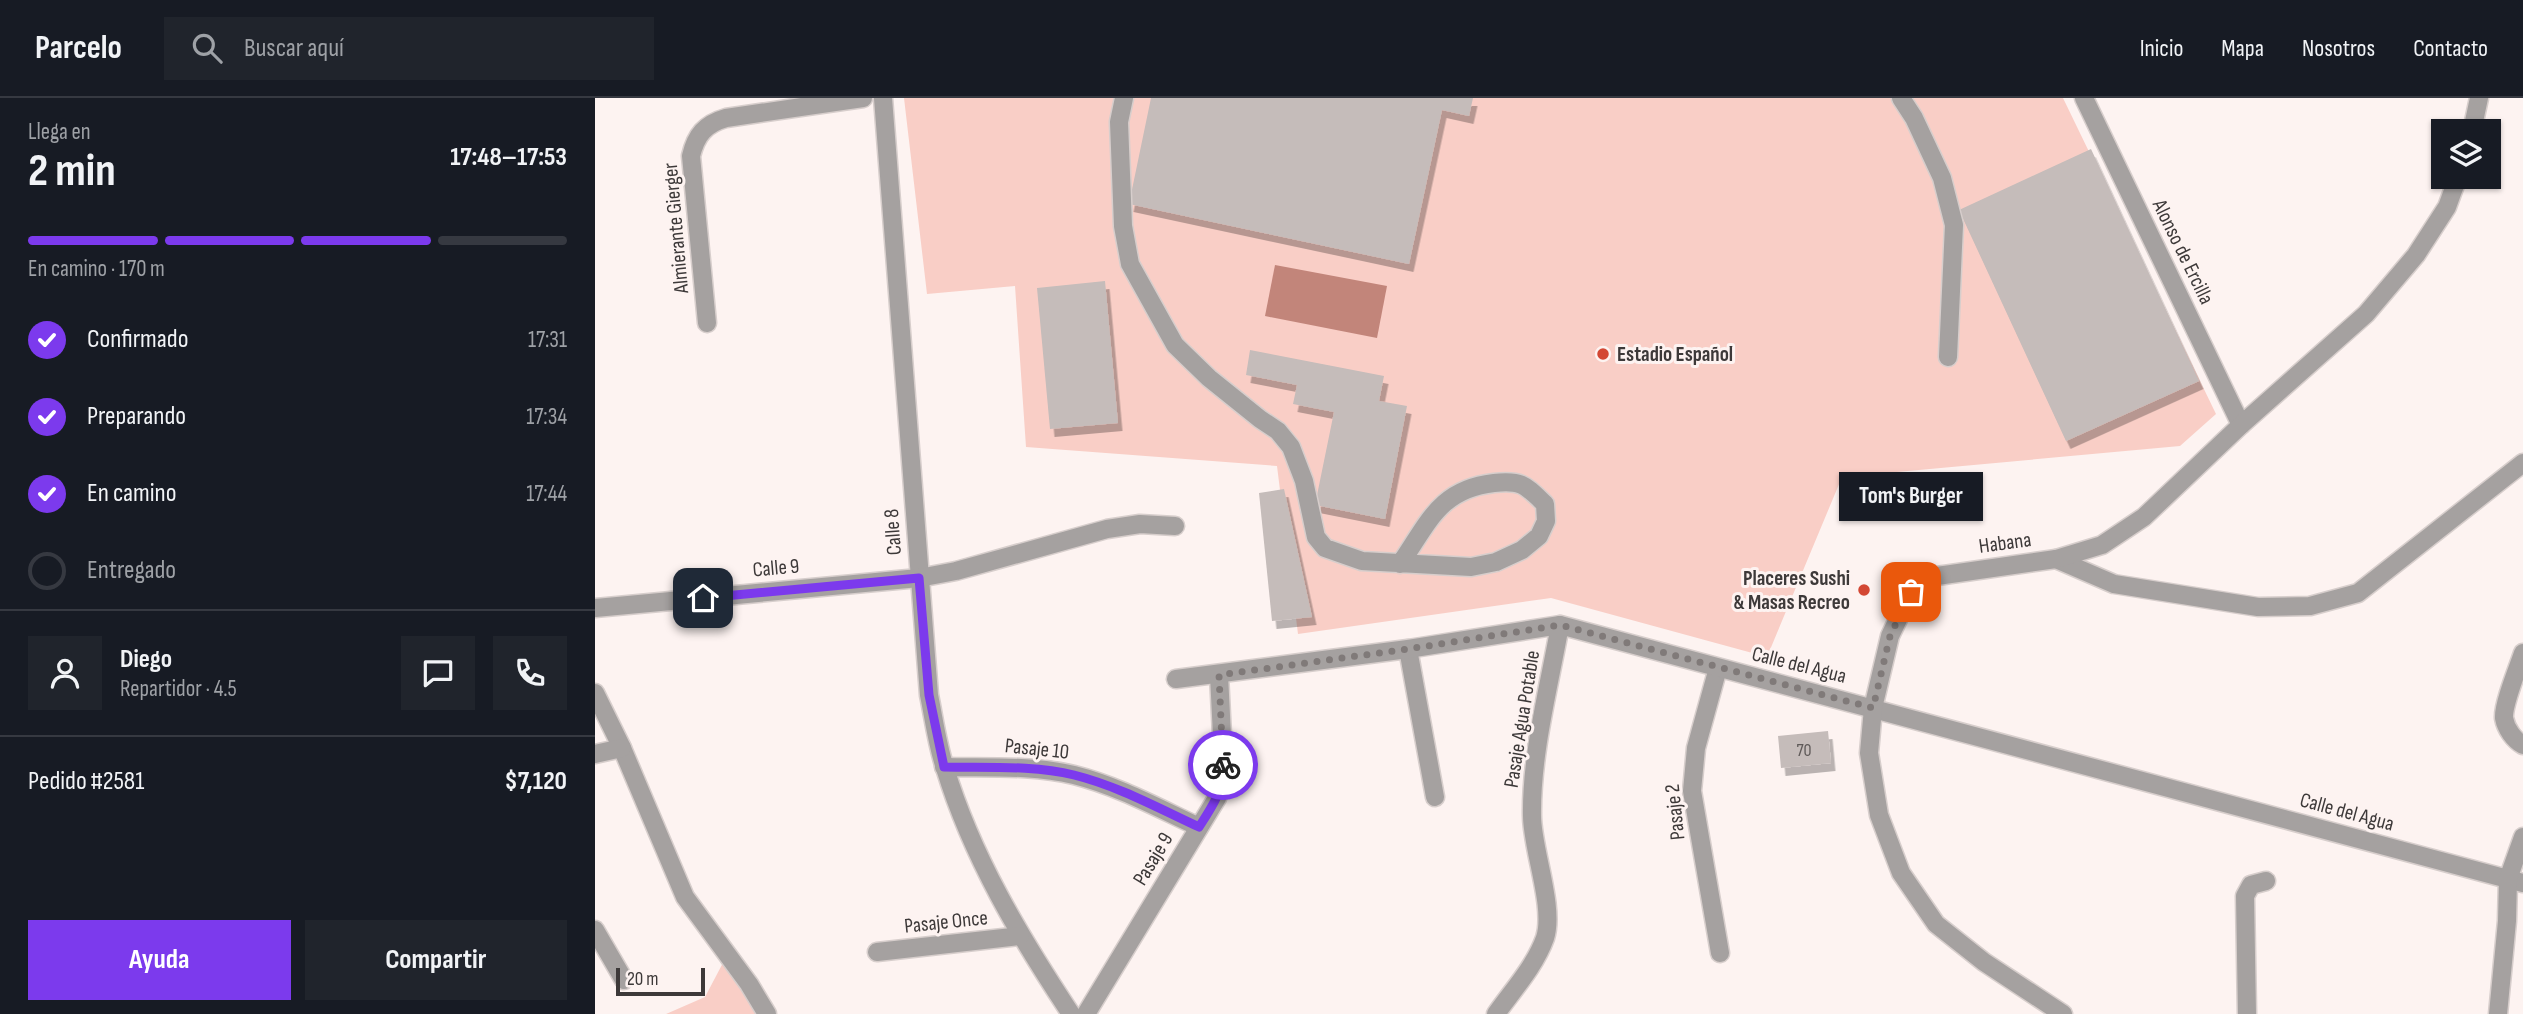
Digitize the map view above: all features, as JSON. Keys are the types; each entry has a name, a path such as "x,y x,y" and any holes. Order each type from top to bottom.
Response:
{"street":[{"name":"Almierante Gierger","path":"707,323 691,156 702,131 712,123 726,118 863,98"},
{"name":"Calle 8","path":"884,98 929,695 944,767 974,845 1020,936 1071,1014"},
{"path":"1124,98 1119,122 1123,226 1130,264 1175,345 1209,379 1278,431 1291,447 1304,481 1316,537 1325,548 1362,561 1400,564 1471,567 1496,562 1523,550 1539,536 1546,521 1545,504 1524,484 1511,481 1479,485 1458,492 1431,516 1400,564"},
{"path":"1901,98 1914,118 1942,178 1954,225 1948,358"},
{"name":"Alonso de Ercilla","path":"2084,98 2241,425"},
{"path":"2475,119 2479,98"},
{"name":"Habana","path":"2063,1014 1984,962 1936,924 1901,873 1879,815 1869,753 1873,708 1890,636 1911,592 1930,577 2056,558 2102,545 2144,517 2241,425 2365,314 2416,255 2447,208 2454,189"},
{"path":"2056,558 2114,584 2258,607 2310,606 2358,593 2522,467"},
{"path":"919,578 956,571 1107,529 1140,524 1175,526"},
{"name":"Calle 9","path":"595,608 919,578"},
{"name":"Calle del Agua","path":"1176,679 1408,649 1560,625 2516,881"},
{"name":"Pasaje Agua Potable","path":"1496,1014 1530,966 1546,936 1546,904 1532,818 1533,791 1560,625"},
{"path":"1408,649 1435,797"},
{"path":"2523,653 2504,718 2514,740 2523,745"},
{"name":"Pasaje 2","path":"1718,668 1696,748 1692,792 1720,953"},
{"name":"Pasaje 9","path":"1086,1014 1217,798 1224,776 1219,675"},
{"path":"595,693 622,748 685,897 749,984 767,1014"},
{"path":"595,754 622,748"},
{"name":"Pasaje 10","path":"944,767 1020,768 1072,774 1112,786 1199,827"},
{"path":"2498,1014 2507,921 2523,837"},
{"path":"2247,1014 2245,896 2251,885 2266,881"},
{"path":"595,930 624,981"},
{"name":"Pasaje Once","path":"877,952 1020,936"}],"shaded area":[{"name":"Estadio Español","path":"904,98 2063,98 2216,414 2180,446 1842,477 1767,657 1551,598 1298,634 1277,466 1026,447 1015,286 927,294"},
{"path":"1275,265 1387,286 1377,338 1265,316"},
{"path":"725,959 756,1014 666,1014 705,997"}],"building":[{"path":"1151,98 1473,98 1469,116 1442,110 1409,264 1129,204"},
{"path":"2091,149 2199,381 2066,441 1959,210"},
{"path":"1105,281 1118,423 1050,429 1037,288"},
{"path":"1250,350 1384,376 1379,401 1407,406 1385,519 1315,505 1334,412 1293,404 1297,385 1246,375"},
{"path":"1284,489 1312,617 1272,621 1259,493"},
{"path":"1828,731 1831,763 1781,768 1778,736"}],"way so far":[{"path":"1223,765 1219,675 1560,625 1873,708 1890,636 1911,592"}],"place":[{"name":"Estadio Español","path":"1603,354"},
{"name":"Placeres Sushi & Masas Recreo","path":"1864,590"},
{"name":"Tom's Burger","path":"1911,592"}],"route":[{"path":"703,598 919,578 929,695 944,767 1020,768 1072,774 1112,786 1199,827 1217,798 1224,776 1223,765"}]}
